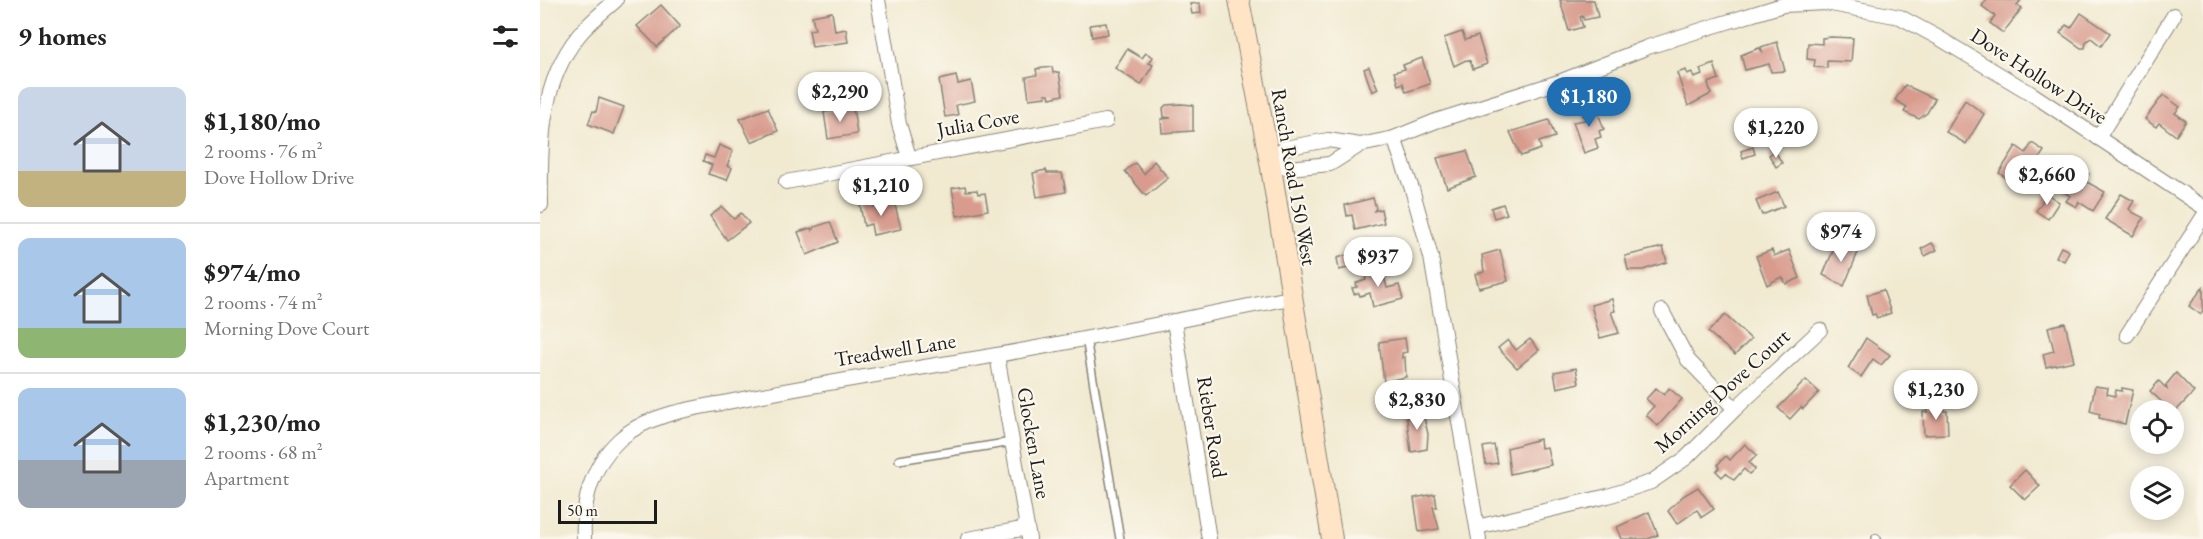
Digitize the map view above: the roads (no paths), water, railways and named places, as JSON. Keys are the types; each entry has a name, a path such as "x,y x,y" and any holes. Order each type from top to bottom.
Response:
{"main road":[{"name":"Ranch Road 150 West","path":"1239,0 1270,162 1290,298 1332,539"}],"street":[{"path":"541,205 540,153 548,93 558,66 579,35 616,0"},
{"path":"878,0 899,124 909,157"},
{"name":"Dove Hollow Drive","path":"1360,145 1330,164 1289,168 1270,162 1285,148 1328,140 1360,145 1394,138 1436,121 1559,82 1648,47 1714,26 1783,5 1826,3 1900,17 1939,38 2032,94 2203,207"},
{"path":"2098,138 2174,15"},
{"name":"Julia Cove","path":"786,182 1106,121"},
{"path":"1394,138 1412,189 1431,257 1478,533"},
{"path":"2127,334 2203,217"},
{"name":"Treadwell Lane","path":"584,539 583,512 590,486 601,462 619,440 655,420 810,385 997,355 1290,298"},
{"path":"1662,311 1688,360 1735,409"},
{"name":"Rieber Road","path":"1174,321 1209,539"},
{"name":"Morning Dove Court","path":"1478,533 1651,482 1686,458 1820,330"},
{"name":"Glocken Lane","path":"997,355 1028,534"},
{"path":"968,539 1028,534"}],"lane":[{"path":"1086,338 1120,539"},
{"path":"898,460 1012,442"}]}
